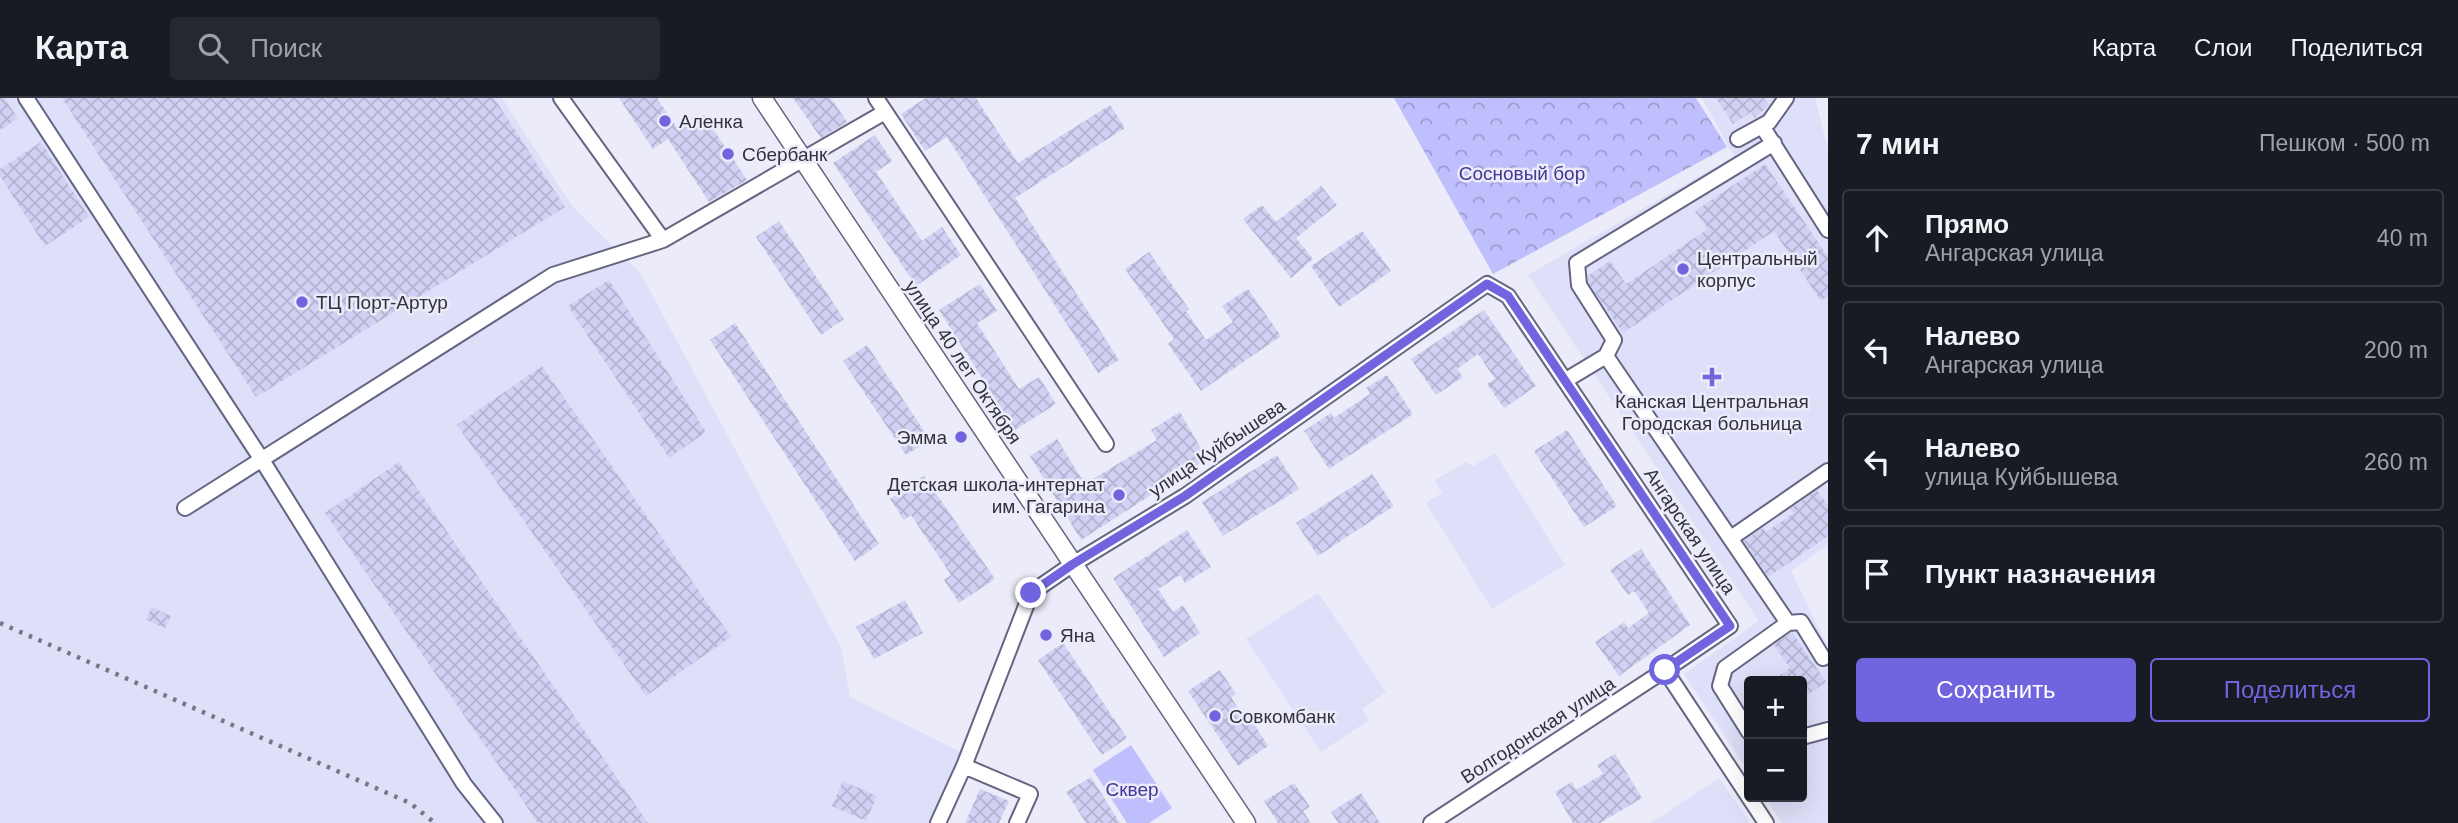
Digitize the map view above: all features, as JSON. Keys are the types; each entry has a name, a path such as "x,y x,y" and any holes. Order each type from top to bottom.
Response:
{"main road":[{"name":"улица 40 лет Октября","path":"762,98 1246,823"}],"street":[{"path":"26,98 262,460 464,784 495,823"},
{"path":"562,98 663,240"},
{"path":"876,98 1105,444"},
{"path":"1738,139 1769,122 1786,98"},
{"path":"185,508 553,275 663,240 885,112"},
{"path":"1762,126 1828,230"},
{"path":"1566,380 1606,356 1614,340 1579,285 1577,263 1774,143"},
{"name":"улица Куйбышева","path":"939,823 1031,593 1073,564 1185,496 1487,284"},
{"name":"Ангарская улица","path":"1487,284 1508,296 1730,626 1665,670"},
{"path":"1606,356 1788,623"},
{"path":"1731,538 1828,471"},
{"path":"1744,724 1720,686 1725,668 1788,623 1801,622 1823,658"},
{"path":"1665,670 1766,823"},
{"name":"Волгодонская улица","path":"1431,823 1665,670"},
{"path":"1807,736 1828,730"},
{"path":"964,766 1030,794 1017,823"}],"shaded area":[{"path":"0,98 502,98 572,206 641,274 841,647 850,697 961,752 929,823 0,823"},
{"name":"Канская Центральная Городская больница","path":"1702,98 1815,98 1828,149 1828,479 1824,482 1828,489 1828,545 1791,571 1828,648 1828,823 1782,823 1768,802 1807,802 1807,676 1744,676 1744,765 1684,674 1759,621 1528,275 1734,156"},
{"path":"1495,453 1565,565 1492,609 1426,503 1442,493 1435,480 1466,462 1473,466"},
{"path":"1318,593 1386,692 1362,709 1369,720 1321,752 1246,639"},
{"path":"1719,778 1750,823 1651,823"}],"green space":[{"name":"Сосновый бор","path":"1394,98 1696,98 1727,147 1493,274"},
{"name":"Сквер","path":"1131,745 1172,808 1149,823 1127,823 1093,770"}],"building":[{"path":"0,98 4,98 18,118 0,130"},
{"name":"ТЦ Порт-Артур","path":"62,98 494,98 565,207 256,397"},
{"path":"619,98 657,98 679,131 704,115 747,180 709,202 668,139 653,149"},
{"path":"793,98 831,98 847,122 821,138"},
{"path":"926,98 976,98 1018,163 1110,105 1125,128 1015,198 1119,360 1098,373 947,137 925,151 901,114"},
{"path":"1716,98 1764,98 1769,105 1755,118 1751,112 1733,124"},
{"path":"875,135 892,161 876,172 922,241 942,227 961,255 916,286 833,163"},
{"path":"41,142 89,217 45,246 0,176 0,169"},
{"name":"Центральный корпус","path":"1765,164 1828,257 1828,296 1821,301 1774,231 1623,333 1588,282 1588,276 1610,261 1626,284 1708,229 1695,211"},
{"path":"1321,186 1337,205 1296,238 1313,259 1291,278 1243,219 1262,205 1276,222"},
{"path":"779,221 844,319 821,335 756,237"},
{"path":"1362,231 1391,271 1339,307 1311,266"},
{"path":"1149,252 1189,309 1186,311 1206,340 1233,322 1222,306 1248,289 1281,336 1201,391 1168,344 1174,339 1125,269"},
{"path":"609,280 706,432 669,458 568,306"},
{"path":"980,284 997,311 977,323 1019,389 1039,377 1056,404 1015,430 939,310"},
{"path":"1484,310 1536,386 1504,408 1487,384 1495,379 1478,354 1457,369 1463,377 1436,395 1411,359"},
{"path":"735,323 879,544 855,561 710,340"},
{"path":"867,345 930,440 906,455 843,361"},
{"path":"542,366 731,637 646,696 457,425"},
{"path":"1387,375 1413,414 1329,469 1304,431 1331,413 1334,418 1370,394 1366,388"},
{"path":"1180,412 1207,459 1081,540 1030,456 1057,439 1085,484 1157,440 1151,430"},
{"path":"1567,430 1617,506 1584,527 1534,451"},
{"path":"1277,455 1299,489 1223,536 1202,502"},
{"path":"399,462 648,823 538,823 325,513"},
{"path":"1372,474 1394,506 1318,556 1296,523"},
{"path":"924,476 995,579 959,603 944,580 951,575 911,515 904,520 890,499"},
{"path":"1817,490 1828,506 1828,536 1768,577 1744,541 1763,528 1766,532 1794,513 1790,509"},
{"path":"1187,530 1211,567 1185,583 1180,575 1158,589 1173,612 1183,605 1200,633 1164,657 1113,578"},
{"path":"1641,549 1690,625 1619,676 1595,642 1624,622 1628,628 1649,613 1634,591 1628,595 1610,570"},
{"path":"905,600 923,633 874,659 856,627"},
{"path":"151,607 171,616 165,628 146,620"},
{"path":"1792,632 1826,682 1807,695 1807,676 1778,676 1790,668 1774,645"},
{"path":"1063,643 1127,738 1102,755 1038,660"},
{"path":"1220,670 1236,694 1231,697 1245,719 1249,716 1268,746 1238,766 1188,691"},
{"path":"1615,754 1642,798 1600,823 1573,823 1555,792 1572,782 1576,790 1603,774 1597,765"},
{"path":"1091,777 1120,823 1086,823 1066,792"},
{"path":"843,781 877,796 866,821 832,806"},
{"path":"1294,783 1310,807 1303,811 1311,823 1278,823 1264,801"},
{"path":"980,789 1009,801 999,823 965,823"},
{"path":"1361,793 1380,823 1338,823 1331,812"}],"railway":[{"path":"0,623 410,803 435,823"}],"place":[{"name":"Аленка","path":"665,121"},
{"name":"Сбербанк","path":"728,154"},
{"name":"Центральный корпус","path":"1683,269"},
{"name":"ТЦ Порт-Артур","path":"302,302"},
{"name":"Канская Центральная Городская больница","path":"1712,377"},
{"name":"Эмма","path":"961,437"},
{"name":"Детская школа-интернат им. Гагарина","path":"1119,495"},
{"name":"Яна","path":"1046,635"},
{"name":"Совкомбанк","path":"1215,716"}],"route":[{"path":"1031,593 1073,564 1185,496 1487,284 1508,296 1730,626 1665,670"}]}
